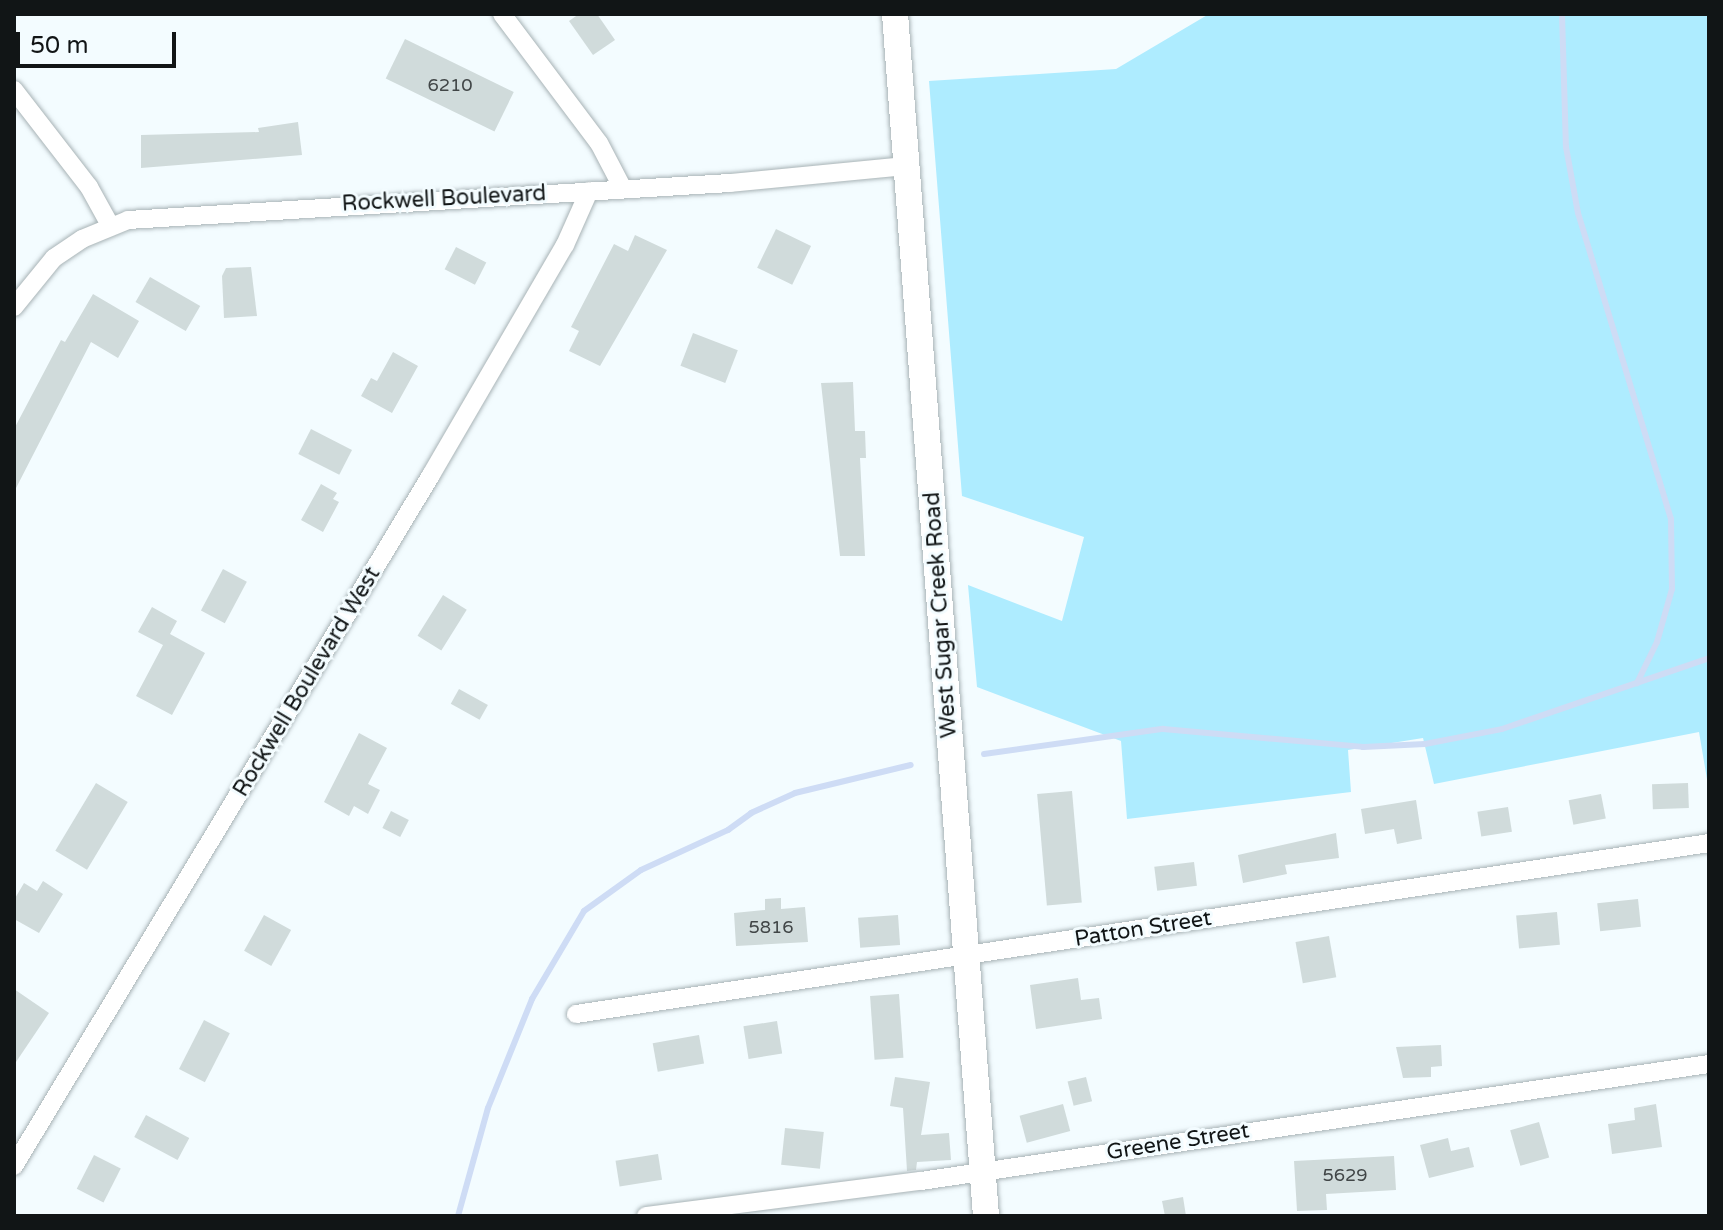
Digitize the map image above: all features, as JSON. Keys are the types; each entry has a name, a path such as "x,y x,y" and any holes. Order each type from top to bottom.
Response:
{"main road":[{"name":"West Sugar Creek Road","path":"895,14 986,1216"}],"street":[{"path":"502,14 599,143 623,189"},
{"path":"14,90 89,187 110,225"},
{"name":"Rockwell Boulevard","path":"14,307 54,258 110,225 323,205 623,189 907,166"},
{"name":"Rockwell Boulevard West","path":"14,1166 431,475 565,245 589,191"},
{"name":"Patton Street","path":"576,1014 1709,843"},
{"name":"Greene Street","path":"646,1216 983,1172 1709,1064"}],"shaded area":[{"path":"1209,14 1709,14 1709,791 1699,732 1434,784 1423,738 1348,750 1351,792 1127,819 1121,741 977,687 968,585 1062,621 1084,537 962,496 929,81 1116,69"}],"building":[{"path":"579,14 597,14 615,40 593,55 569,21"},
{"path":"405,39 514,92 494,132 386,79"},
{"path":"298,122 302,155 141,168 141,135 259,132 258,128"},
{"path":"776,229 811,246 792,285 757,268"},
{"path":"635,235 667,250 600,366 569,351 579,331 571,327 614,244 628,251"},
{"path":"456,247 486,262 475,285 445,269"},
{"path":"251,267 257,316 224,318 222,276 226,268"},
{"path":"150,277 200,306 186,331 136,302"},
{"path":"93,294 139,321 118,358 91,342 14,492 14,429 61,340 65,342"},
{"path":"693,333 738,350 725,383 680,366"},
{"path":"393,352 418,366 392,413 361,396 371,378 377,381"},
{"path":"853,382 855,431 865,431 866,458 860,458 865,556 840,556 821,383"},
{"path":"311,429 352,450 339,475 298,454"},
{"path":"321,484 337,493 333,499 339,502 323,532 301,520"},
{"path":"223,569 247,582 225,623 201,610"},
{"path":"443,595 467,610 441,651 418,636"},
{"path":"152,607 177,621 170,634 205,653 172,715 136,696 163,645 138,632"},
{"path":"459,689 488,705 480,720 451,704"},
{"path":"359,733 387,748 368,784 380,790 368,814 354,806 349,816 324,802"},
{"path":"96,783 128,802 87,870 55,851"},
{"path":"1688,783 1689,808 1653,809 1652,784"},
{"path":"1072,791 1082,903 1047,906 1037,794"},
{"path":"1601,794 1606,819 1573,825 1569,800"},
{"path":"1416,800 1422,839 1397,844 1394,829 1365,834 1361,809"},
{"path":"1508,807 1512,832 1481,837 1477,812"},
{"path":"391,811 409,820 400,837 382,828"},
{"path":"1336,833 1339,858 1285,865 1287,874 1243,883 1238,855"},
{"path":"1194,862 1197,886 1157,891 1154,867"},
{"path":"43,881 63,894 39,933 14,919 14,900 24,883 37,891"},
{"path":"781,898 781,909 805,907 808,942 736,946 734,913 765,910 765,899"},
{"path":"1638,899 1641,927 1600,931 1597,903"},
{"path":"1557,912 1560,945 1519,948 1516,916"},
{"path":"264,915 291,930 271,966 244,951"},
{"path":"898,915 900,945 860,948 858,918"},
{"path":"1329,936 1336,977 1303,983 1296,942"},
{"path":"1078,978 1081,1000 1099,998 1102,1019 1036,1029 1030,985"},
{"path":"14,989 49,1013 14,1065"},
{"path":"899,994 903,1058 875,1060 870,996"},
{"path":"204,1020 230,1033 205,1082 179,1069"},
{"path":"777,1021 782,1054 749,1059 743,1026"},
{"path":"699,1035 704,1064 658,1072 653,1043"},
{"path":"1441,1045 1442,1066 1431,1067 1431,1077 1403,1078 1396,1047"},
{"path":"895,1077 930,1082 921,1135 949,1133 951,1160 917,1162 916,1170 907,1171 903,1108 890,1106"},
{"path":"1086,1077 1092,1101 1074,1106 1068,1082"},
{"path":"1063,1104 1070,1131 1027,1143 1020,1116"},
{"path":"1656,1104 1662,1147 1612,1154 1608,1124 1635,1120 1634,1108"},
{"path":"146,1115 189,1138 178,1160 134,1137"},
{"path":"1539,1122 1549,1158 1520,1166 1510,1130"},
{"path":"785,1128 824,1132 820,1169 781,1165"},
{"path":"1448,1138 1451,1151 1469,1147 1474,1167 1429,1178 1420,1145"},
{"path":"658,1154 662,1180 620,1186 616,1161"},
{"path":"94,1155 121,1169 103,1202 77,1189"},
{"path":"1394,1156 1396,1190 1326,1194 1327,1210 1297,1211 1294,1161"},
{"path":"1183,1197 1186,1216 1165,1216 1162,1201"}],"waterway":[{"path":"1562,14 1566,147 1578,213 1671,519 1672,589 1657,642 1637,683"},
{"path":"984,754 1163,729 1363,747 1425,744 1502,729 1709,658"},
{"path":"458,1216 488,1108 532,999 584,911 641,870 728,830 751,813 795,793 911,765"}]}
